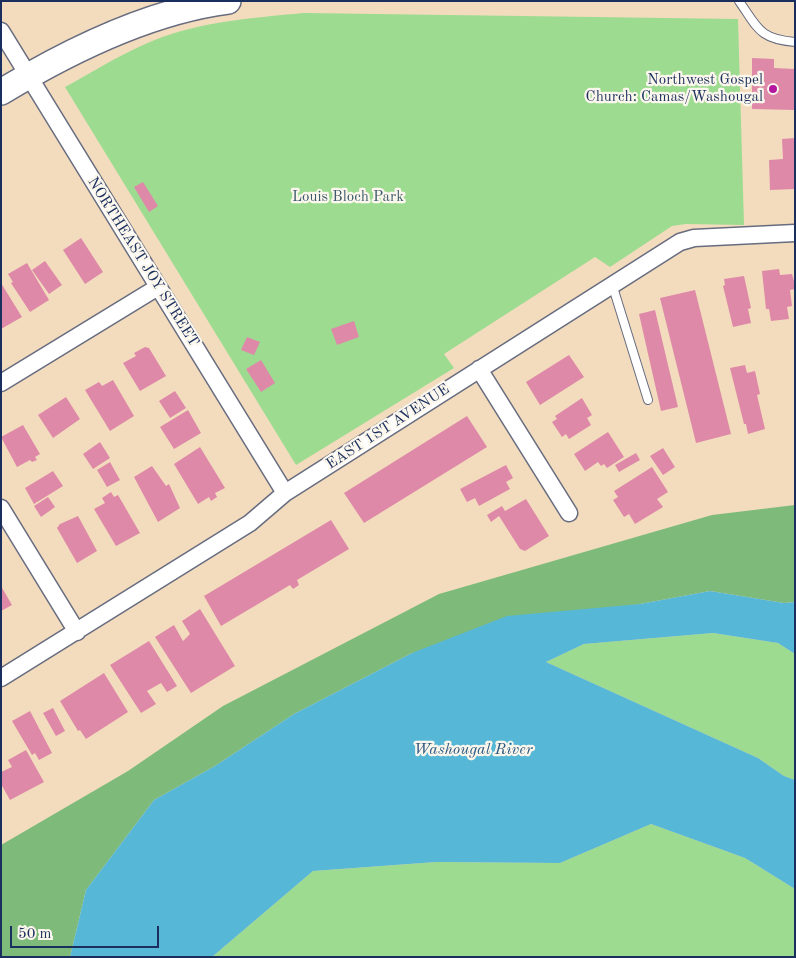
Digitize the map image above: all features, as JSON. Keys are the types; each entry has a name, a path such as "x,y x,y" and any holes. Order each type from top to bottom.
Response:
{"main road":[{"path":"1,92 94,42 162,17 228,1"}],"street":[{"name":"NORTHEAST JOY STREET","path":"1,32 285,493"},
{"name":"EAST 1ST AVENUE","path":"1,678 250,523 285,493 680,242 694,238 795,233"},
{"path":"1,383 158,287"},
{"path":"479,369 569,513"},
{"path":"1,508 77,632"}],"lane":[{"path":"739,1 762,34 777,40 795,42"},
{"path":"612,284 648,400"}],"green space":[{"name":"Louis Bloch Park","path":"304,13 738,19 744,225 686,224 672,226 610,267 595,257 444,354 454,368 296,465 65,87 133,50 181,31 222,22"},
{"path":"795,505 795,602 784,603 710,591 640,604 412,653 294,714 215,766 154,800 86,890 70,957 1,957 1,845 128,771 223,706 439,594 712,515"},
{"path":"713,633 778,643 795,654 795,780 784,776 758,758 546,662 584,644"},
{"path":"651,824 745,858 795,889 795,957 212,957 313,871 436,862 560,863"}],"water":[{"name":"Washougal River","path":"710,591 784,603 795,602 795,654 778,643 713,633 584,644 546,662 758,758 784,776 795,780 795,889 745,858 651,824 560,863 436,862 313,871 212,957 70,957 86,890 154,800 215,766 294,714 412,653 507,616 640,604"}],"building":[{"name":"Northwest Gospel Church: Camas/Washougal","path":"752,58 774,59 774,68 795,69 795,110 752,109"},
{"path":"795,138 795,189 770,190 769,160 783,159 782,139"},
{"path":"143,182 158,206 149,212 134,187"},
{"path":"81,238 103,272 85,284 63,250"},
{"path":"45,261 62,285 49,294 32,270"},
{"path":"27,263 49,300 30,312 11,283 13,282 8,274"},
{"path":"779,269 780,275 792,274 795,289 790,290 792,306 787,307 789,319 771,321 769,309 766,309 762,271"},
{"path":"744,276 751,308 748,309 751,323 733,327 723,286 725,285 724,279"},
{"path":"1,283 22,317 1,329"},
{"path":"695,290 731,434 696,443 660,298"},
{"path":"655,310 678,407 661,411 639,314"},
{"path":"354,321 359,337 337,345 331,329"},
{"path":"247,337 260,342 254,355 241,350"},
{"path":"145,347 149,348 166,376 140,391 123,363 136,356 134,353"},
{"path":"569,355 584,377 540,405 526,382"},
{"path":"261,360 275,383 261,392 246,369"},
{"path":"745,365 747,373 755,371 760,394 757,395 765,429 748,434 730,368"},
{"path":"113,380 134,416 110,431 85,390 99,382 102,386"},
{"path":"175,391 186,408 170,418 159,401"},
{"path":"66,397 80,419 53,438 38,415"},
{"path":"582,398 592,415 587,418 591,425 569,439 566,434 562,437 552,422 557,419 555,416"},
{"path":"188,410 201,433 174,449 160,427"},
{"path":"467,416 487,447 364,523 344,493"},
{"path":"23,425 40,454 35,457 37,460 32,462 30,460 17,467 1,437"},
{"path":"608,432 624,457 607,468 604,464 601,466 598,462 585,471 574,454"},
{"path":"100,442 110,458 93,469 83,454"},
{"path":"200,447 225,488 215,493 217,497 211,501 209,497 198,504 174,464"},
{"path":"663,448 675,467 663,475 650,456"},
{"path":"636,453 640,460 619,472 615,465"},
{"path":"110,462 120,480 107,487 97,470"},
{"path":"506,465 513,478 506,482 510,489 479,506 475,498 467,502 460,489"},
{"path":"152,466 166,486 169,484 180,508 158,522 134,477"},
{"path":"652,467 668,492 657,499 663,507 635,524 629,514 624,517 613,500 618,497 614,491"},
{"path":"53,471 63,486 34,504 25,488"},
{"path":"111,492 114,497 118,495 140,533 116,546 94,509 105,503 102,498"},
{"path":"48,497 55,507 41,517 34,506"},
{"path":"526,499 549,536 525,551 520,549 499,516 491,522 487,515 502,506 505,511"},
{"path":"78,516 97,551 77,563 57,528 60,524"},
{"path":"331,520 349,549 297,580 299,585 293,589 290,585 221,626 204,596"},
{"path":"1,586 12,605 1,611"},
{"path":"200,609 235,666 191,693 155,637 174,625 183,641 190,634 182,621"},
{"path":"149,641 177,686 167,692 161,683 147,691 156,704 141,713 110,665"},
{"path":"104,673 128,712 86,739 80,730 78,731 60,701"},
{"path":"53,708 65,731 56,736 43,713"},
{"path":"30,711 52,753 39,760 35,753 32,755 12,721"},
{"path":"26,750 44,782 10,800 1,784 1,772 12,767 8,760"}],"place":[{"name":"Northwest Gospel Church: Camas/Washougal","path":"773,89"}]}
